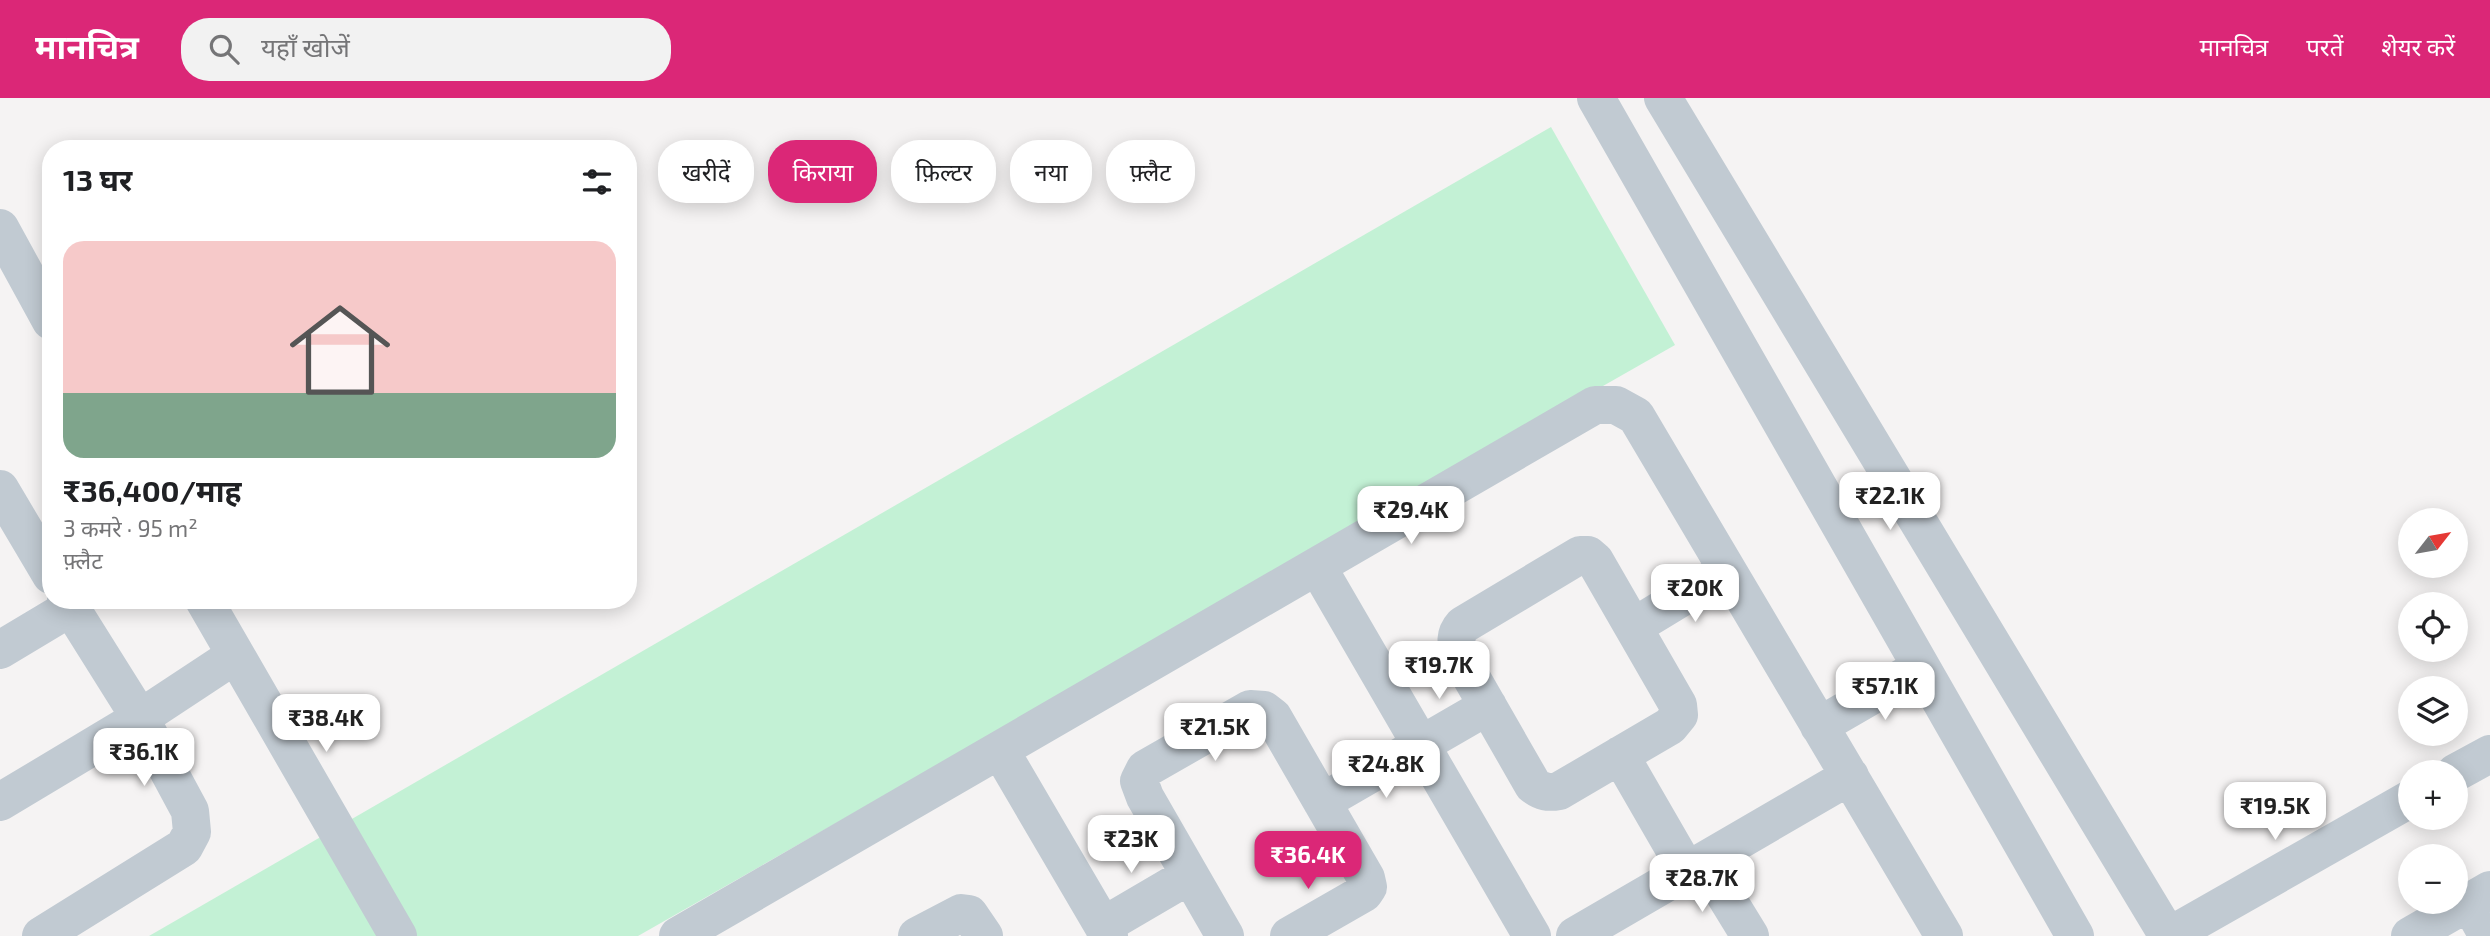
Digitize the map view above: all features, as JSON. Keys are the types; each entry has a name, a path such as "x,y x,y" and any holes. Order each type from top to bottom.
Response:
{"street":[{"path":"1596,98 2075,936"},
{"path":"1663,98 2168,936 2398,806"},
{"path":"0,228 42,305"},
{"path":"698,931 1000,750 1595,405 1616,405 1636,416 1944,936"},
{"path":"0,489 42,560"},
{"path":"1580,555 1588,555 1595,561 1678,705 1679,716 1670,726 1559,791 1549,793 1533,785 1488,706 1459,656 1455,643 1457,632 1463,625 1580,555"},
{"path":"1317,566 1532,936"},
{"path":"1633,627 1727,570"},
{"path":"0,650 61,609"},
{"path":"41,936 184,847 192,832 190,811 140,718 71,609"},
{"path":"209,609 398,936"},
{"path":"0,802 140,718 234,656"},
{"path":"1819,726 1921,667"},
{"path":"1322,802 1488,706"},
{"path":"1225,936 1145,797 1139,781 1145,769 1250,709 1264,710 1273,717 1366,878 1367,887 1364,893 1302,933"},
{"path":"1000,750 1106,933 1190,874"},
{"path":"2468,766 2490,754"},
{"path":"1620,755 1696,866 1750,936"},
{"path":"1575,936 1850,776"},
{"path":"2410,936 2479,897 2488,936"},
{"path":"917,936 961,913 969,914 984,936"}],"green space":[{"path":"1551,127 1675,345 638,936 149,936"}]}
